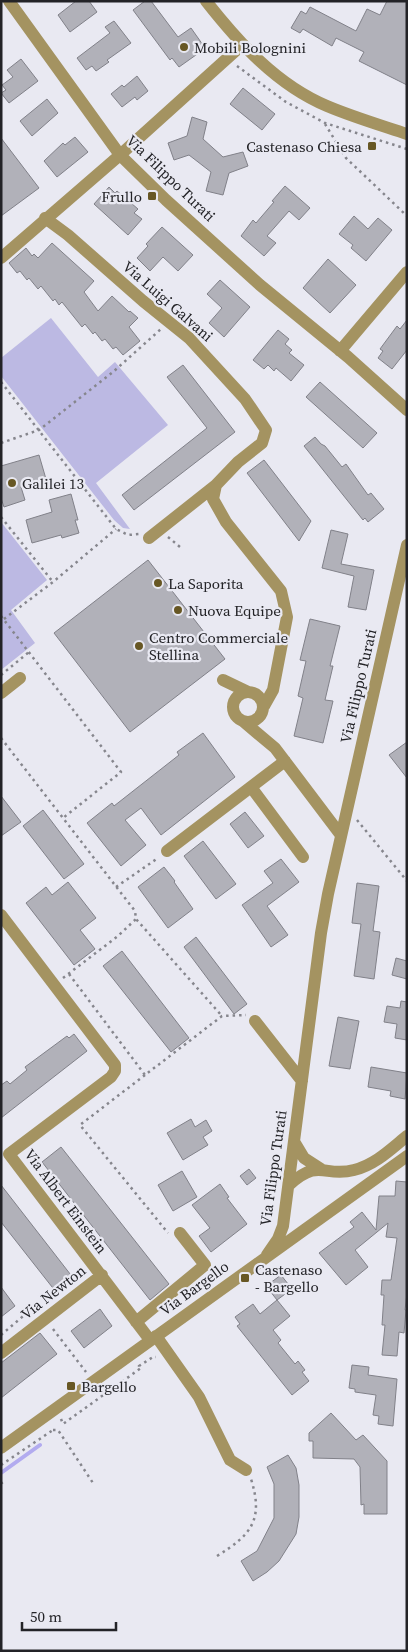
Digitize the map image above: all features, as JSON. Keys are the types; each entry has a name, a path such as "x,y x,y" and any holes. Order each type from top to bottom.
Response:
{"street":[{"name":"Via Filippo Turati","path":"9,1 120,154 166,200 260,285 340,351 407,410"},
{"path":"206,1 242,45 281,79 327,106 407,134"},
{"path":"1,258 242,45"},
{"name":"Via Luigi Galvani","path":"45,218 68,235 189,338 245,400 266,430 262,443 238,462 216,485"},
{"path":"340,351 407,272"},
{"path":"153,535 216,485"},
{"path":"216,485 213,500 226,522 281,591 287,617 272,690 261,716 254,722 244,722"},
{"name":"Via Filippo Turati","path":"267,1255 280,1234 289,1185 321,933 340,834 407,545"},
{"path":"233,706 236,697 252,693 270,683 276,672"},
{"path":"1,693 20,678"},
{"path":"275,748 266,728 264,709 260,697 222,680 229,692 236,716 275,748 340,834"},
{"path":"167,851 285,761"},
{"path":"251,787 303,857"},
{"name":"Via Albert Einstein","path":"1,915 112,1058 115,1065 115,1071 111,1076 5,1157 102,1275 136,1322 176,1363 199,1397 230,1460 246,1470"},
{"path":"255,1021 302,1081"},
{"path":"289,1185 306,1172 321,1169 341,1172 353,1171 366,1166 377,1160 407,1136"},
{"path":"294,1143 304,1158 321,1169"},
{"name":"Via Bargello","path":"1,1448 407,1156"},
{"name":"Via Bargello","path":"136,1322 205,1266 175,1235"},
{"name":"Via Newton","path":"1,1353 102,1275"}],"path":[{"path":"325,123 346,158 407,216"},
{"path":"1,443 39,430 113,372 169,322"},
{"path":"1,382 116,529 128,535 153,535 172,540 180,547"},
{"path":"1,517 53,582"},
{"path":"63,818 121,772 2,617 53,582 116,529"},
{"path":"1,675 29,652"},
{"path":"1,738 135,911 136,919 222,1016"},
{"path":"346,807 407,881"},
{"path":"116,887 167,851"},
{"path":"55,985 118,936 136,919"},
{"path":"69,974 145,1075"},
{"path":"175,1235 80,1125 222,1016 241,1014 251,1016 255,1021"},
{"path":"1,1335 35,1306 102,1396"},
{"path":"56,1422 61,1419 64,1424 141,1368 139,1366 153,1357 156,1357 166,1369 176,1363"},
{"path":"51,1426 53,1430"},
{"path":"1,1465 53,1430 58,1430 94,1483"},
{"path":"217,1556 239,1542 249,1531 255,1514 257,1497 251,1478 246,1470"},
{"path":"1,1482 4,1486"}],"shaded area":[{"path":"51,318 98,377 115,362 168,425 96,483 130,529 123,528 114,520 1,376 1,358"},
{"path":"1,522 47,580 11,610 35,643 1,670"}],"building":[{"path":"76,1 89,1 97,12 70,32 58,15"},
{"path":"145,1 151,1 178,37 191,28 203,45 201,47 203,50 179,67 172,58 170,60 133,10"},
{"path":"387,1 407,1 407,85 359,61 364,52 336,38 332,46 303,29 300,33 291,28 301,11 306,14 310,7 356,31 367,9 380,15"},
{"path":"114,21 131,43 107,60 109,62 96,71 92,66 86,70 77,58 110,33 105,27"},
{"path":"21,59 38,81 9,103 1,93 6,90 2,85 13,77 7,70"},
{"path":"137,76 148,91 137,100 135,97 122,107 111,94 122,85 124,87"},
{"path":"243,88 275,114 262,130 230,104"},
{"path":"47,99 58,113 32,136 20,121"},
{"path":"192,117 207,122 203,139 223,157 243,152 248,166 229,173 223,195 206,191 211,172 189,155 174,160 168,143 187,136"},
{"path":"75,137 88,152 57,177 44,161 63,143 65,145"},
{"path":"1,138 39,188 1,216"},
{"path":"285,186 310,208 299,220 289,211 267,236 276,243 264,256 241,236 253,220 256,223"},
{"path":"109,187 115,193 117,191 138,209 134,213 142,219 128,235 94,204"},
{"path":"354,216 368,229 378,218 392,230 366,261 351,248 353,245 339,234"},
{"path":"162,227 193,255 178,271 163,257 150,271 137,258 148,246 146,244"},
{"path":"52,243 94,281 84,292 98,311 112,296 138,318 129,327 140,341 123,355 116,347 113,349 105,339 102,341 95,332 93,334 85,324 82,327 62,302 59,305 55,299 53,301 41,286 38,289 29,278 27,280 20,271 17,273 9,263 26,248 32,256 34,254 38,258"},
{"path":"328,259 356,285 330,313 303,288"},
{"path":"220,280 250,307 224,337 209,323 222,308 207,294"},
{"path":"407,320 407,350 392,369 378,358 383,351 380,349 397,326 400,329"},
{"path":"278,330 289,339 285,344 292,350 289,353 304,365 291,381 276,368 274,371 268,365 264,369 253,360"},
{"path":"183,365 235,432 134,510 122,495 207,428 167,377"},
{"path":"320,382 377,433 363,448 306,397"},
{"path":"315,437 342,467 346,464 368,495 371,493 384,509 368,522 365,518 363,520 304,446"},
{"name":"Galilei 13","path":"39,455 46,479 21,487 25,500 4,507 1,498 1,466"},
{"path":"264,460 311,521 299,541 247,473"},
{"path":"71,494 78,520 75,520 79,533 62,538 61,535 32,543 26,520 52,512 49,500"},
{"path":"331,530 348,534 341,564 374,570 366,610 348,607 354,576 322,568"},
{"name":"Centro Commerciale Stellina","path":"148,560 225,659 130,732 54,633"},
{"path":"310,619 340,626 330,666 333,666 325,700 333,701 323,743 294,736 303,698 298,696 306,661 300,660"},
{"path":"203,733 235,777 161,835 141,808 125,820 146,845 121,866 87,823 112,803 114,806 179,755 177,752"},
{"path":"407,742 407,778 389,755"},
{"path":"1,796 21,822 1,836"},
{"path":"43,810 84,864 64,879 23,826"},
{"path":"245,812 264,836 248,848 230,824"},
{"path":"203,841 236,884 216,899 184,856"},
{"path":"281,859 299,882 267,906 288,935 271,947 242,905 273,883 264,871"},
{"path":"164,867 193,909 168,928 138,887"},
{"path":"68,882 96,918 80,930 95,949 74,965 26,903 46,887 52,895"},
{"path":"357,883 379,886 373,931 380,932 374,979 354,976 361,924 352,923"},
{"path":"196,937 247,1004 234,1014 184,947"},
{"path":"122,951 189,1038 171,1052 103,966"},
{"path":"396,958 407,961 407,979 392,975"},
{"path":"401,1001 407,1002 407,1040 395,1038 397,1024 384,1022 387,1006 400,1008"},
{"path":"338,1017 359,1021 350,1069 329,1066"},
{"path":"74,1034 87,1051 1,1118 1,1085 7,1081 10,1084 27,1070 25,1067 67,1036 69,1038"},
{"path":"371,1067 407,1073 405,1099 390,1096 391,1091 368,1087"},
{"path":"191,1119 195,1127 206,1120 212,1131 203,1137 208,1145 183,1160 167,1133"},
{"path":"61,1147 169,1284 150,1300 42,1162"},
{"path":"249,1169 256,1178 247,1185 240,1176"},
{"path":"182,1171 197,1197 173,1211 158,1185"},
{"path":"396,1181 407,1182 407,1293 404,1333 399,1332 397,1356 382,1355 385,1325 382,1325 384,1295 381,1295 382,1280 391,1280 397,1238 386,1237 388,1223 355,1250 368,1267 346,1285 319,1253 354,1227 350,1222 362,1212 376,1230 379,1196 395,1196"},
{"path":"220,1184 229,1197 227,1198 247,1224 211,1252 199,1236 210,1228 192,1205"},
{"path":"1,1185 74,1279 56,1292 1,1222"},
{"path":"281,1275 292,1289 277,1300 266,1286"},
{"path":"1,1287 15,1306 1,1317"},
{"path":"277,1300 290,1316 273,1330 281,1340 278,1343 295,1364 298,1361 305,1370 302,1372 309,1381 292,1395 237,1326 240,1324 235,1317 253,1304 260,1314"},
{"path":"100,1309 112,1326 84,1348 71,1331"},
{"path":"40,1333 57,1354 1,1398 1,1363"},
{"path":"352,1365 369,1367 368,1375 397,1379 393,1426 378,1424 379,1416 373,1415 376,1395 355,1392 355,1389 349,1388"},
{"path":"331,1413 356,1440 363,1435 387,1461 387,1514 364,1514 364,1504 361,1505 360,1467 354,1459 313,1458 313,1441 309,1441 309,1433"},
{"path":"288,1455 296,1468 299,1485 299,1517 296,1534 279,1561 253,1581 241,1561 257,1551 274,1518 274,1484 267,1467"}],"waterway":[{"path":"1,1473 40,1445"}],"place":[{"name":"Mobili Bolognini","path":"184,47"},
{"name":"Castenaso Chiesa","path":"372,146"},
{"name":"Frullo","path":"152,196"},
{"name":"Galilei 13","path":"12,483"},
{"name":"La Saporita","path":"158,583"},
{"name":"Nuova Equipe","path":"178,610"},
{"name":"Centro Commerciale Stellina","path":"139,646"},
{"name":"Castenaso - Bargello","path":"245,1278"},
{"name":"Bargello","path":"71,1386"}]}
